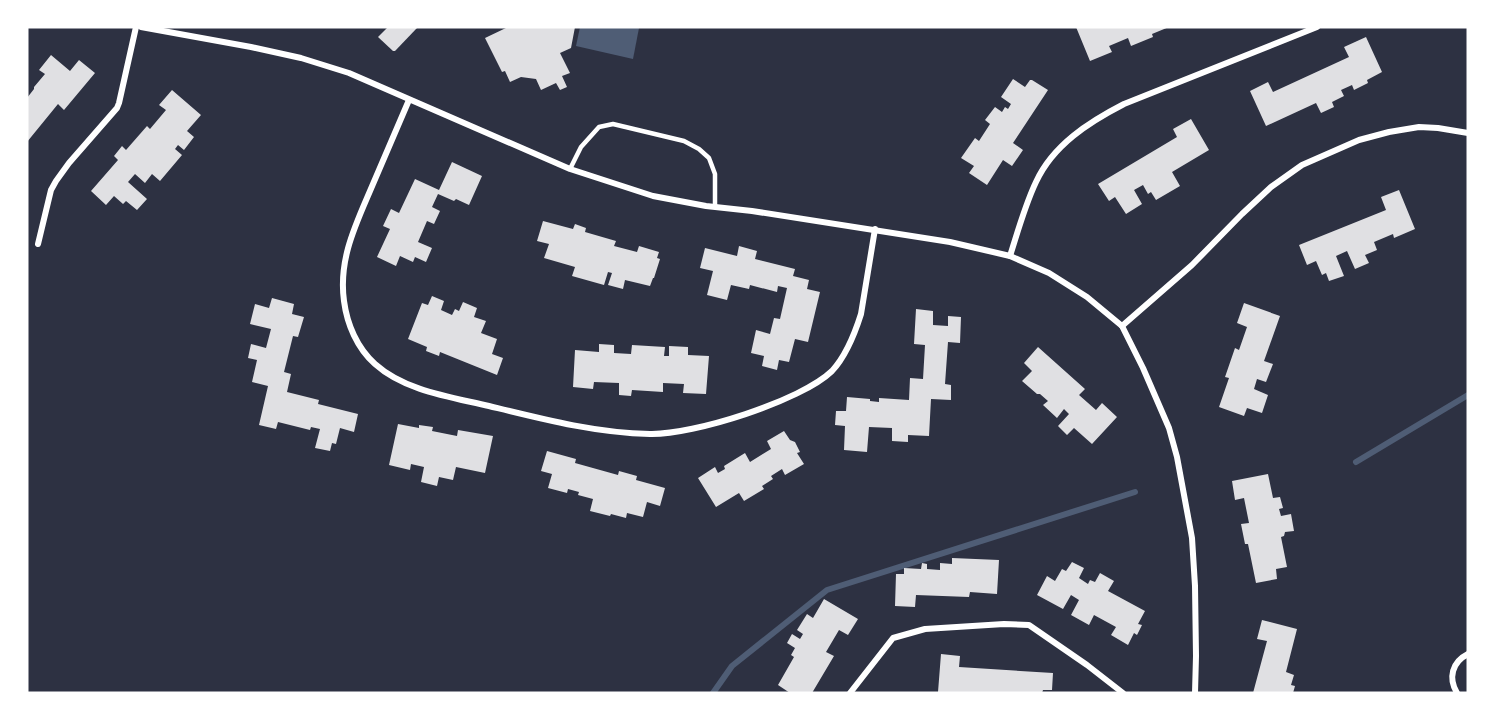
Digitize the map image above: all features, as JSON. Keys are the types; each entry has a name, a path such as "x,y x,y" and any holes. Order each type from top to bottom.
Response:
{"street":[{"path":"38,244 51,190 56,181 120,103 136,27"},
{"path":"141,27 301,58 349,74 570,169 653,196 950,242 1010,256 1049,273 1086,297 1122,326 1169,428 1177,457 1193,548 1196,656 1194,692"},
{"path":"1010,256 1036,181 1060,147 1097,118 1124,104 1317,27"},
{"path":"409,100 346,250 342,284 344,303 355,339 362,351 375,364 388,375 402,382 442,395 556,423 652,434 687,430 706,425 784,399 820,381 834,369 842,356 857,328 861,315 876,229"},
{"path":"1122,326 1192,265 1271,187 1302,165 1359,140 1389,132 1419,127 1468,133"},
{"path":"850,693 893,638 925,629 1004,624 1029,625 1123,693"},
{"path":"1457,693 1452,682 1453,673 1459,660 1468,654"}],"lane":[{"path":"570,169 580,147 591,134 599,128 613,124 684,141 699,149 709,158 715,174 715,207"}],"water":[{"path":"580,27 639,28 633,59 576,46"}],"building":[{"path":"388,27 417,28 393,51 378,37"},
{"path":"508,27 575,27 571,48 560,53 570,73 562,76 567,87 560,90 556,83 541,90 536,79 521,77 510,82 505,71 502,72 485,38"},
{"path":"1076,27 1169,27 1131,46 1128,38 1109,46 1112,52 1090,61"},
{"path":"1366,37 1382,72 1354,90 1352,85 1341,90 1344,96 1332,102 1334,107 1321,113 1316,103 1266,126 1250,91 1268,82 1273,92 1349,57 1344,47"},
{"path":"51,55 70,71 79,60 95,73 64,110 58,104 27,142 27,98 45,74 39,70"},
{"path":"1013,79 1025,87 1032,80 1048,90 1013,143 1023,150 1012,166 1003,160 987,185 969,173 974,166 961,158 975,138 979,141 990,124 985,120 995,107 1002,112 1005,107 1008,109 1011,104 1001,97"},
{"path":"172,90 201,115 187,131 194,137 184,150 178,145 175,149 182,155 160,181 152,174 145,183 135,174 128,182 147,199 137,210 126,201 123,204 114,196 106,205 91,191 118,160 114,156 122,146 126,150 147,126 150,129 166,110 159,105"},
{"path":"1191,119 1209,150 1172,172 1180,186 1156,200 1151,192 1148,194 1143,185 1134,190 1142,204 1126,214 1115,197 1109,201 1098,184 1177,137 1173,129"},
{"path":"452,162 482,176 469,205 438,194 432,207 440,211 434,224 427,221 418,242 432,248 426,262 415,257 413,262 400,256 396,266 377,257 390,229 383,226 391,209 399,213 415,179 439,190"},
{"path":"1399,190 1415,229 1394,238 1393,234 1374,242 1377,250 1365,255 1369,263 1355,269 1347,251 1336,256 1344,276 1329,281 1326,273 1322,275 1316,261 1307,265 1299,245 1386,210 1381,197"},
{"path":"543,221 573,229 575,224 586,228 585,232 616,241 614,246 637,252 639,246 659,252 657,258 660,259 650,286 625,280 623,289 608,285 612,273 608,272 604,285 572,276 575,267 544,258 549,244 537,241"},
{"path":"739,246 757,251 755,259 795,269 793,276 809,280 807,289 820,292 808,342 795,339 789,362 779,360 777,370 762,366 764,356 751,353 756,330 770,334 774,318 780,319 787,288 778,286 777,292 750,285 749,289 731,285 727,300 707,295 713,271 700,268 705,248 737,256"},
{"path":"432,296 444,301 441,310 452,315 455,309 459,311 463,302 477,308 474,317 486,321 481,333 497,339 492,354 503,358 497,375 440,352 439,356 426,351 427,347 408,339 422,303 428,305"},
{"path":"272,298 294,304 292,314 304,317 298,337 293,336 284,372 291,374 287,392 319,400 318,404 358,414 354,432 340,428 336,444 332,443 330,451 315,448 320,429 311,427 310,430 278,422 276,429 259,425 268,386 252,382 257,360 248,358 251,344 266,348 271,329 250,324 255,304 269,308"},
{"path":"1244,303 1280,316 1264,361 1273,364 1266,382 1257,379 1254,389 1268,395 1262,413 1247,408 1244,416 1219,407 1229,378 1225,377 1235,348 1239,350 1247,327 1237,323"},
{"path":"916,309 933,311 933,325 948,326 948,316 961,317 960,343 948,342 945,384 951,385 951,400 931,399 929,436 908,435 908,442 892,441 892,428 869,427 867,452 844,450 845,426 835,425 836,411 846,411 847,397 879,402 879,398 909,400 910,378 923,379 925,345 914,344"},
{"path":"599,344 614,345 614,353 631,354 632,345 665,347 664,356 669,356 669,346 688,347 688,355 709,356 706,394 683,393 684,384 663,383 663,392 632,390 631,396 619,395 619,383 594,382 593,389 573,387 575,350 599,352"},
{"path":"1038,347 1085,389 1079,395 1096,410 1102,403 1117,417 1092,444 1074,428 1067,435 1058,426 1069,414 1064,409 1057,418 1043,405 1048,401 1022,381 1032,371 1024,363"},
{"path":"398,424 419,428 419,425 433,427 432,431 457,436 458,430 493,436 485,473 456,467 453,480 439,477 437,486 421,482 424,467 411,464 410,470 389,465"},
{"path":"784,431 790,440 795,442 800,452 797,453 804,464 785,475 782,469 762,486 764,489 744,501 739,493 716,507 698,478 715,467 718,473 725,469 724,466 745,453 750,462 771,449 767,441"},
{"path":"547,451 576,459 575,463 618,475 619,471 637,476 636,480 665,488 660,506 647,502 643,517 627,513 626,518 590,511 593,499 578,495 579,492 568,489 567,493 548,488 552,474 541,471"},
{"path":"1268,474 1273,498 1280,497 1283,508 1279,509 1281,516 1291,514 1294,531 1285,532 1281,537 1287,567 1276,569 1277,579 1256,583 1248,544 1245,544 1241,524 1249,523 1244,498 1235,500 1232,481"},
{"path":"952,558 999,560 997,594 970,592 969,597 916,595 915,607 895,606 896,574 904,574 904,568 921,569 922,563 927,564 927,569 940,570 940,563 952,564"},
{"path":"1072,562 1084,568 1079,578 1088,584 1090,580 1095,582 1100,573 1114,581 1108,591 1145,611 1138,624 1142,625 1137,635 1134,633 1128,645 1111,635 1116,627 1094,615 1089,625 1071,615 1079,600 1071,595 1063,609 1037,595 1047,576 1055,581 1062,569 1066,571"},
{"path":"824,599 858,619 848,635 839,630 826,652 834,656 812,693 790,693 778,685 794,657 791,655 795,648 787,643 792,634 800,639 803,634 797,630 807,614 813,618"},
{"path":"1262,620 1297,629 1286,672 1294,675 1291,685 1295,686 1293,693 1253,693 1267,641 1257,639"},
{"path":"941,654 960,656 959,667 1053,673 1052,690 1043,690 1042,693 938,692"}],"waterway":[{"path":"1356,462 1468,395"},
{"path":"713,693 732,666 827,590 1135,492"}]}
